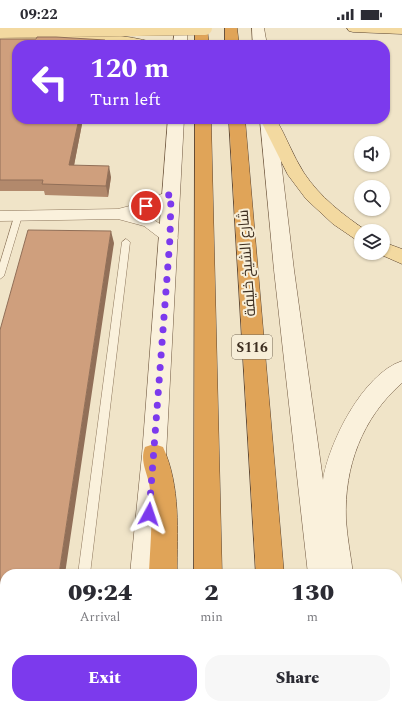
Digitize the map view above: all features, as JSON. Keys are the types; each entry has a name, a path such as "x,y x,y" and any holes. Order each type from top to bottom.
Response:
{"highway":[{"path":"202,28 202,40"},
{"path":"231,28 232,40"},
{"path":"203,124 208,569"},
{"name":"شارع الشيخ خليفة","path":"237,124 270,569"},
{"path":"154,454 162,486 164,518 163,569"}],"main road":[{"path":"180,40 181,28"},
{"path":"0,31 205,28"},
{"path":"258,28 259,40"},
{"path":"353,28 402,30"},
{"path":"0,38 112,38 124,40"},
{"path":"144,569 170,238 176,124"},
{"path":"269,124 284,270 321,569"},
{"path":"272,124 276,130 290,162 311,195 334,216 354,230"},
{"path":"390,251 402,257"},
{"path":"338,569 332,512 334,493 341,459 350,431 366,405 386,382 402,370"}],"street":[{"path":"0,216 118,214 146,206 171,194"},
{"path":"118,214 148,223 170,238"}],"lane":[{"path":"0,276 18,216"},
{"path":"85,569 126,242"}],"building":[{"path":"37,37 56,37 105,40 12,40 12,124 78,124 69,165 109,166 106,186 42,184 43,180 0,180 0,39 36,39"},
{"path":"28,230 111,231 60,569 0,569 0,330"}],"route":[{"path":"146,206 171,194 170,238 149,514"}]}
